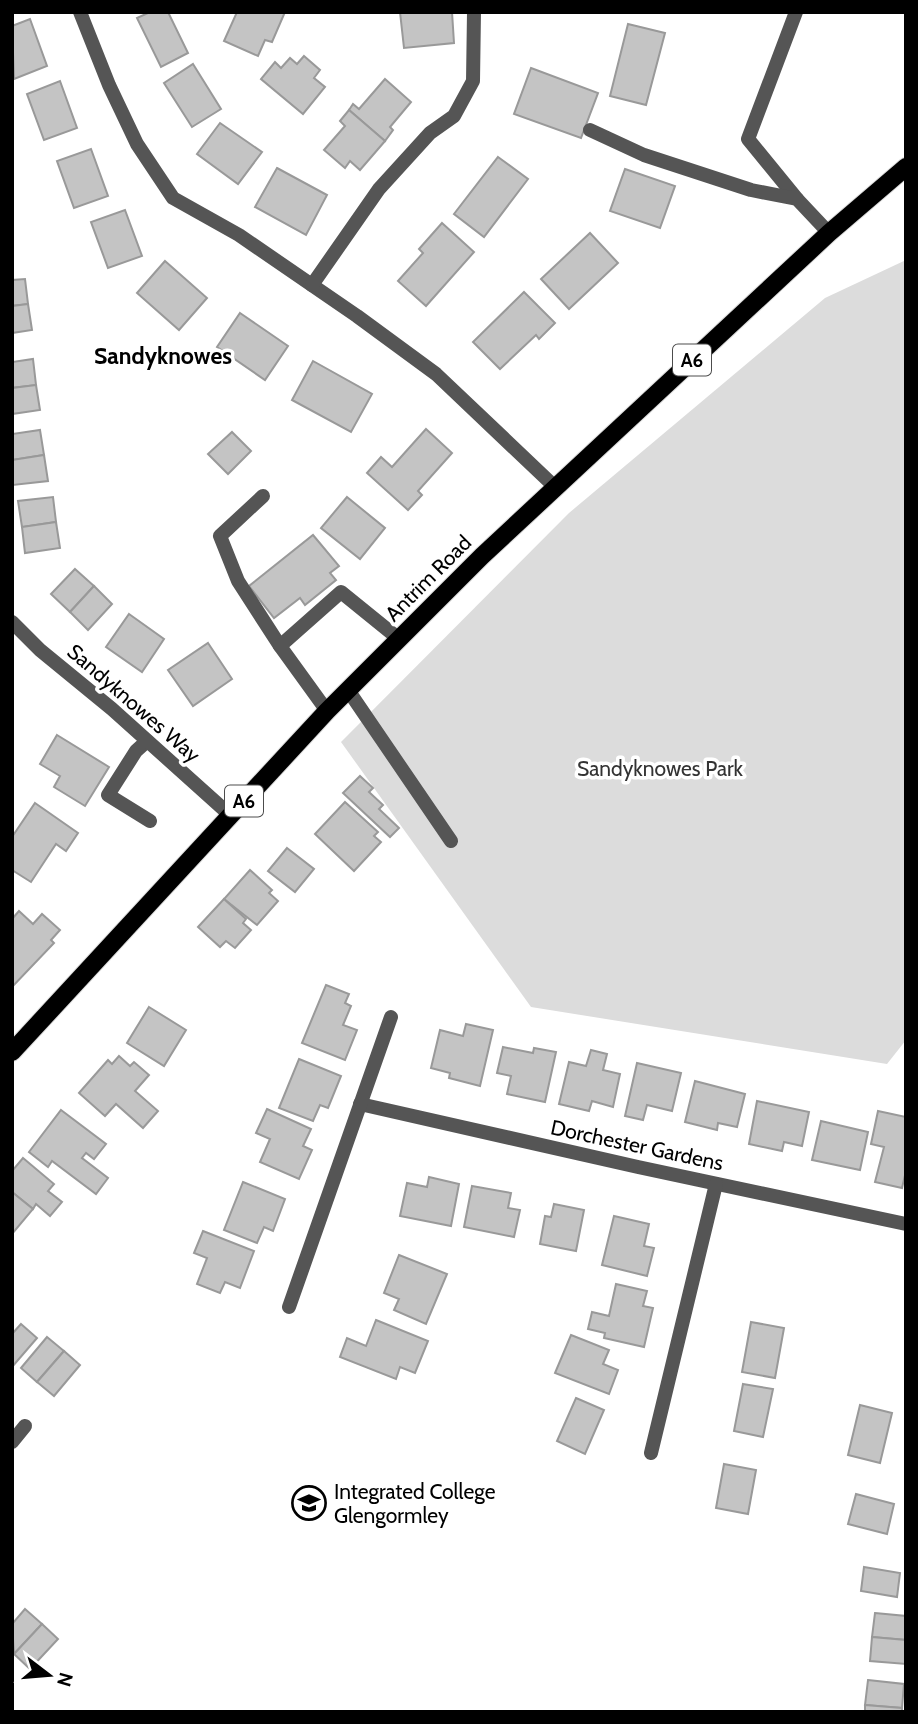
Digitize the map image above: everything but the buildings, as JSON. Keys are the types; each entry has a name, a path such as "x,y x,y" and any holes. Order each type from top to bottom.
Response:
{"main road":[{"name":"Antrim Road","path":"12,1052 327,711 399,639 555,487 829,233 906,167"}],"street":[{"path":"80,12 108,85 137,144 173,198 239,235 436,374 555,487"},
{"path":"312,285 379,190 430,133 454,116 473,81 474,12"},
{"path":"796,12 748,139 829,233"},
{"path":"590,130 644,155 751,190 797,199"},
{"path":"263,496 220,536 238,581 327,711"},
{"path":"280,646 341,592 399,639"},
{"name":"Sandyknowes Way","path":"14,628 230,816"},
{"path":"348,690 451,841"},
{"path":"147,741 136,751 108,795 150,821"},
{"path":"289,1307 391,1017"},
{"name":"Dorchester Gardens","path":"360,1104 906,1224"},
{"path":"651,1453 716,1184"},
{"path":"12,1442 25,1426"}],"green space":[{"name":"Sandyknowes Park","path":"906,260 906,1040 887,1064 531,1007 341,742 569,513 825,298"}],"place":[{"name":"Integrated College Glengormley","path":"309,1503"}],"district":[{"name":"Sandyknowes","path":"163,356"}]}
